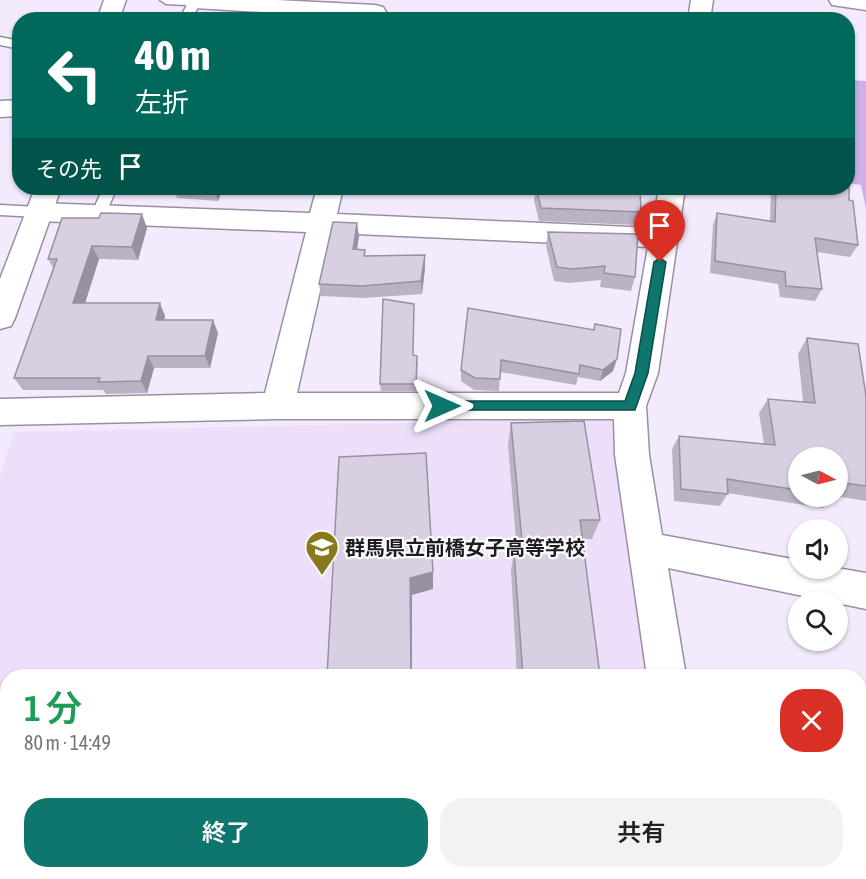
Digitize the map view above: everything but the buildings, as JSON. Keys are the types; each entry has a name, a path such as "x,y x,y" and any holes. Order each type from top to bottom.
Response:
{"street":[{"path":"840,0 866,4"},
{"path":"192,7 376,11"},
{"path":"278,406 328,195"},
{"path":"665,669 632,455 630,406 642,373 671,195"},
{"path":"0,318 44,200 98,215 643,236 664,240"},
{"path":"0,412 278,406 630,406"},
{"path":"646,550 675,552 866,591"}],"lane":[{"path":"166,0 192,7"},
{"path":"98,215 107,195"},
{"path":"0,210 44,200"}],"shaded area":[{"path":"855,80 866,81 866,209 861,185 855,184"},
{"name":"群馬県立前橋女子高等学校","path":"619,418 657,669 0,669 0,476 14,432"}],"place":[{"name":"群馬県立前橋女子高等学校","path":"322,576"}],"route":[{"path":"442,406 630,406 642,373 660,262"}]}
